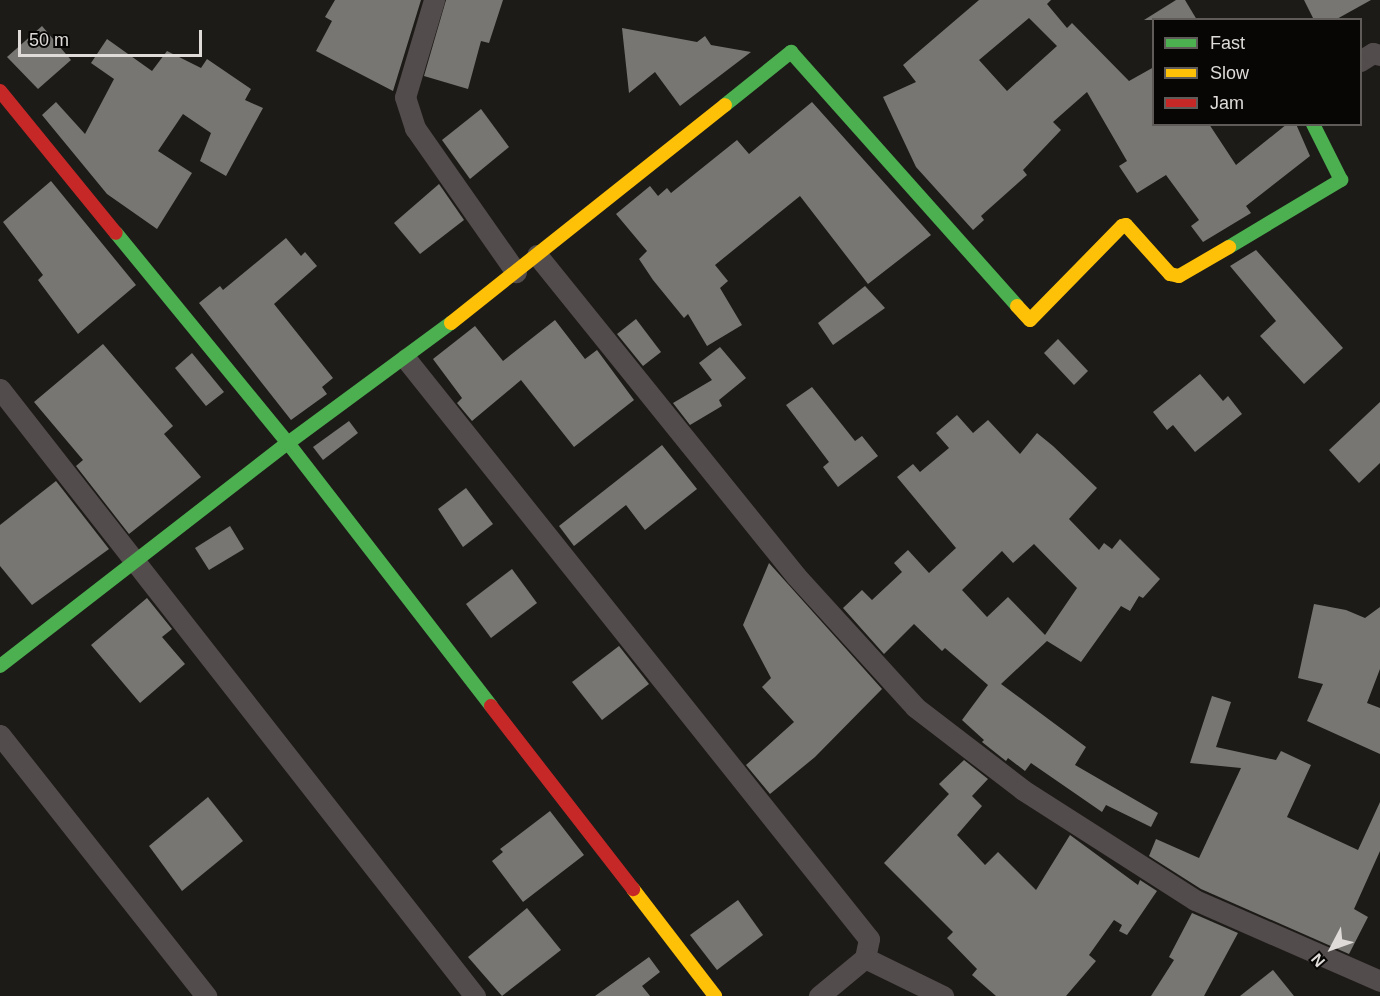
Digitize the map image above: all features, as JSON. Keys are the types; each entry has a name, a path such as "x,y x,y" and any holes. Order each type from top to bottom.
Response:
{"street":[{"path":"434,0 405,96 416,128 516,272"},
{"path":"0,666 288,443 406,359 791,52 1030,320 1122,226 1126,225 1170,274 1179,276 1341,180 1314,126"},
{"path":"1362,60 1373,53 1380,56"},
{"path":"0,90 288,443 715,996"},
{"path":"537,255 796,576 915,707 1023,790 1195,900 1380,981"},
{"path":"406,359 868,939 866,958 819,996"},
{"path":"0,389 475,996"},
{"path":"0,735 206,996"},
{"path":"866,958 943,996"}],"building":[{"path":"335,0 421,0 393,91 316,51 332,21 325,17"},
{"path":"446,0 503,0 489,43 481,41 468,89 424,76"},
{"path":"979,0 1051,0 1047,4 1067,28 1072,23 1129,81 1152,68 1152,126 1210,126 1236,165 1285,126 1297,126 1310,156 1246,206 1251,213 1203,242 1191,226 1199,220 1166,175 1137,193 1119,166 1127,161 1087,92 1053,122 1061,130 1023,170 1027,175 981,216 984,220 973,230 916,167 883,97 916,82 903,65","holes":["1029,18 1057,46 1007,91 979,60"]},
{"path":"1176,0 1185,0 1196,18 1152,18 1152,20 1144,20"},
{"path":"1304,0 1371,0 1339,18 1313,18"},
{"path":"42,26 71,60 38,89 7,57"},
{"path":"622,28 697,42 705,36 711,45 751,52 680,106 655,72 629,93"},
{"path":"107,39 152,71 167,51 201,68 207,59 251,89 245,100 263,108 226,176 200,161 211,133 183,114 158,151 192,173 157,229 107,194 42,115 56,102 85,134 114,79 91,63"},
{"path":"812,102 931,235 868,284 800,196 715,265 728,281 720,288 742,325 707,346 688,314 684,318 653,280 639,259 647,251 616,214 650,186 658,196 667,188 671,193 737,140 749,154"},
{"path":"481,109 509,147 470,179 442,140"},
{"path":"51,181 136,285 78,334 38,280 43,275 3,222"},
{"path":"439,184 464,220 420,254 394,223"},
{"path":"286,238 301,256 305,252 317,266 274,304 333,378 322,387 327,394 291,420 199,303 220,286 223,290"},
{"path":"1256,250 1343,348 1304,384 1260,336 1276,321 1230,266"},
{"path":"865,286 885,308 833,345 818,323"},
{"path":"636,319 661,352 643,366 617,334"},
{"path":"555,320 585,359 597,350 634,400 574,447 521,380 472,421 457,403 462,398 433,359 475,326 503,361"},
{"path":"1058,339 1088,371 1074,385 1044,353"},
{"path":"103,344 173,426 164,434 201,477 129,534 76,466 83,460 34,402"},
{"path":"720,347 746,378 719,400 722,406 690,425 673,403 712,380 699,363"},
{"path":"192,353 224,392 206,406 175,368"},
{"path":"1200,374 1223,401 1228,396 1242,414 1195,452 1173,425 1167,430 1153,412"},
{"path":"812,387 855,441 862,436 878,456 838,487 823,467 829,462 786,405"},
{"path":"1380,402 1380,463 1359,483 1329,450"},
{"path":"957,415 973,433 988,420 1020,454 1037,433 1097,488 1069,519 1099,550 1104,543 1112,549 1120,539 1160,579 1143,598 1139,596 1130,611 1121,606 1081,662 1047,641 1001,684 1086,747 1075,765 1158,813 1151,827 1106,805 1102,812 1031,763 1025,771 1008,758 1006,761 982,742 984,740 962,720 988,685 945,648 942,651 914,624 884,654 843,608 862,590 872,600 902,572 894,563 908,550 929,573 956,548 897,477 913,464 920,472 949,448 936,433","holes":["1034,544 1077,588 1045,635 1008,597 987,617 962,590 1002,551 1013,563"]},
{"path":"349,421 358,433 323,460 313,447"},
{"path":"662,445 697,489 645,530 626,505 574,546 559,526"},
{"path":"56,481 109,549 32,605 0,566 0,525"},
{"path":"466,488 493,524 463,547 438,509"},
{"path":"230,526 244,549 209,570 195,548"},
{"path":"769,563 882,689 815,757 770,794 746,765 794,722 762,687 771,678 743,625"},
{"path":"512,569 537,603 491,638 466,604"},
{"path":"147,598 172,629 162,637 185,664 140,703 91,645"},
{"path":"1314,604 1346,610 1365,618 1380,607 1380,669 1367,703 1380,708 1380,754 1307,721 1323,684 1298,678"},
{"path":"619,646 649,684 602,720 572,682"},
{"path":"1212,696 1231,702 1216,747 1276,760 1281,751 1311,765 1287,817 1358,850 1380,802 1380,851 1354,909 1368,917 1349,954 1201,889 1149,856 1156,839 1199,858 1241,768 1190,763"},
{"path":"964,760 988,779 972,796 982,806 957,835 985,865 998,852 1036,890 1070,835 1138,885 1140,880 1157,891 1127,935 1119,931 1122,925 1114,920 1089,955 1096,961 1066,996 996,996 972,975 977,969 947,938 953,932 884,863 949,794 939,784"},
{"path":"208,797 243,841 182,891 149,846"},
{"path":"550,811 584,855 523,902 492,861 503,852 500,849"},
{"path":"738,900 763,935 717,970 690,935"},
{"path":"527,908 561,950 502,996 468,957"},
{"path":"1192,913 1238,933 1204,996 1151,996 1174,960 1169,957"},
{"path":"649,957 660,972 642,986 650,996 595,996"},
{"path":"1273,970 1294,996 1240,996"}],"traffic: fast":[{"path":"725,105 791,52 1017,306"},
{"path":"1229,247 1341,180 1314,126"},
{"path":"116,233 288,443 491,706"},
{"path":"0,666 288,443 451,323"}],"traffic: slow":[{"path":"451,323 725,105"},
{"path":"1017,306 1030,320 1122,226 1126,225 1170,274 1179,276 1229,247"},
{"path":"633,889 715,996"}],"traffic: jam":[{"path":"0,91 116,233"},
{"path":"491,706 633,889"}]}
